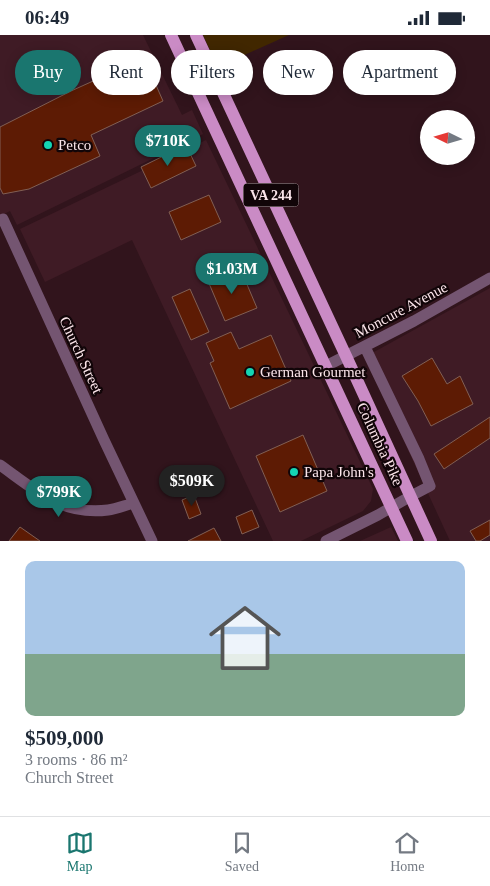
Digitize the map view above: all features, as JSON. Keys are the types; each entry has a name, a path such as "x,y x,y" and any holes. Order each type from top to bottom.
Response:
{"main road":[{"name":"Columbia Pike","path":"171,35 407,541"},
{"name":"Columbia Pike","path":"196,35 431,541"}],"street":[{"name":"Church Street","path":"3,219 152,541"},
{"name":"Moncure Avenue","path":"326,366 490,279"},
{"path":"326,541 430,486 365,347"},
{"path":"0,465 40,494 55,503 70,508 86,511 109,510 134,503"}],"shaded area":[{"path":"0,35 143,35 150,50 91,50 91,95 161,95 161,72 182,115 192,110 203,134 17,225 10,211 0,216"},
{"path":"203,35 289,35 253,51 210,50"},
{"path":"206,140 373,489 371,501 363,511 301,541 273,541 132,240 45,282 20,229"},
{"path":"490,288 490,541 450,541 365,357"},
{"path":"391,527 398,541 360,541"}],"building":[{"name":"Petco","path":"91,82 91,95 160,95 163,101 91,135 100,156 29,189 3,194 0,188 0,127 63,95 81,95 81,86"},
{"path":"186,145 196,166 151,188 141,167"},
{"path":"209,195 221,222 181,240 169,212"},
{"path":"240,268 257,308 225,321 208,281"},
{"path":"190,289 209,332 191,340 172,297"},
{"name":"German Gourmet","path":"231,332 239,349 271,335 291,381 230,409 210,363 214,361 206,343"},
{"path":"432,358 447,384 460,376 473,404 431,426 402,376"},
{"path":"490,417 490,438 444,469 434,454"},
{"path":"303,435 327,491 280,512 256,456"},
{"path":"194,495 201,514 189,519 182,500"},
{"path":"252,510 259,527 242,534 236,517"},
{"path":"490,520 490,535 480,541 476,541 470,531"},
{"path":"20,527 40,541 9,541"},
{"path":"214,528 221,541 188,541"}],"place":[{"name":"Petco","path":"48,145"},
{"name":"German Gourmet","path":"250,372"},
{"name":"Papa John's","path":"294,472"}]}
